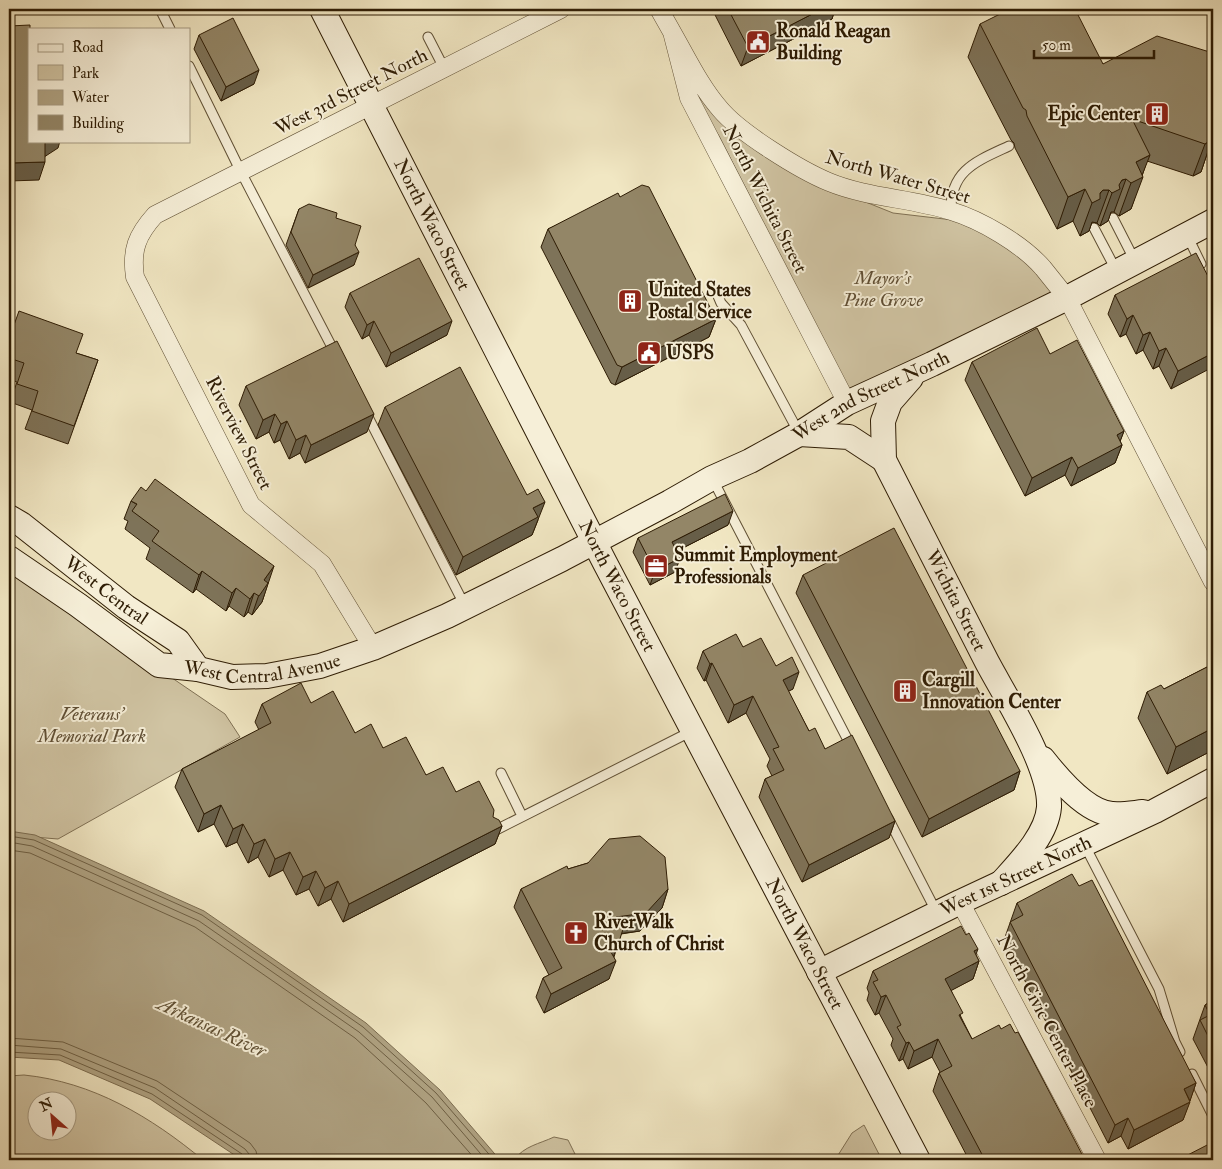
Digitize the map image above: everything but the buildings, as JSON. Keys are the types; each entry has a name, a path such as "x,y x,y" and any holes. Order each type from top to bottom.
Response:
{"street":[{"name":"North Waco Street","path":"322,9 594,542 918,1160"},
{"name":"West 3rd Street North","path":"159,213 562,9"},
{"name":"North Wichita Street","path":"659,9 672,32 690,98 847,403"},
{"name":"North Water Street","path":"672,32 708,94 721,110 744,130 780,155 814,174 846,188 951,211 1000,232 1042,267 1067,298 1213,582"},
{"name":"Riverview Street","path":"159,213 144,228 136,245 133,260 135,276 251,505 322,564 372,648"},
{"name":"West 2nd Street North","path":"531,573 594,542 712,478 750,461 799,434 847,403 1067,298 1213,221"},
{"path":"884,460 884,421 890,402 908,380 932,364"},
{"path":"799,434 849,437 884,460"},
{"name":"Wichita Street","path":"884,460 1029,740"},
{"name":"West Central","path":"13,519 126,607 178,641 198,669"},
{"name":"West Central Avenue","path":"9,558 78,605 159,665 198,669 232,677 267,676 320,666 372,648 466,606 531,573"},
{"path":"1029,740 1057,777 1094,808 1110,814 1155,811"},
{"path":"1001,883 1023,859 1035,842 1049,808 1047,785 1029,740"},
{"name":"West 1st Street North","path":"819,972 937,913 1155,811 1213,780"},
{"name":"North Civic Center Place","path":"960,902 1098,1160"}],"lane":[{"path":"160,9 170,28"},
{"path":"428,37 444,68"},
{"path":"190,68 241,172 340,364"},
{"path":"951,211 954,186 961,175 976,162 1009,146"},
{"path":"1114,218 1126,267"},
{"path":"1094,228 1126,267"},
{"path":"1187,235 1204,269"},
{"path":"718,296 721,303 741,325 799,434"},
{"path":"362,407 466,606"},
{"path":"712,478 857,758"},
{"path":"492,832 693,731"},
{"path":"501,773 522,816"},
{"path":"884,812 937,913"},
{"path":"1084,844 1158,989 1175,1042 1213,1116"}],"green space":[{"name":"Mayor's Pine Grove","path":"687,88 791,172 893,213 953,220 999,240 1032,266 1053,292 849,391 719,136"},
{"name":"Veterans’ Memorial Park","path":"9,567 225,714 240,737 58,839 9,835"},
{"path":"24,1075 74,1085 120,1104 163,1130 203,1160 9,1160 9,1076"},
{"path":"864,1125 882,1160 835,1160 852,1133"},
{"path":"554,1137 568,1140 578,1160 514,1160 527,1148"}],"water":[{"name":"Arkansas River","path":"9,831 35,835 204,911 366,1023 440,1090 500,1160 242,1160 150,1099 59,1060 9,1057"}],"place":[{"name":"Ronald Reagan Building","path":"758,42"},
{"name":"Epic Center","path":"1157,114"},
{"name":"United States Postal Service","path":"630,301"},
{"name":"USPS","path":"649,353"},
{"name":"Summit Employment Professionals","path":"656,566"},
{"name":"Cargill Innovation Center","path":"905,691"},
{"name":"RiverWalk Church of Christ","path":"576,933"}]}
